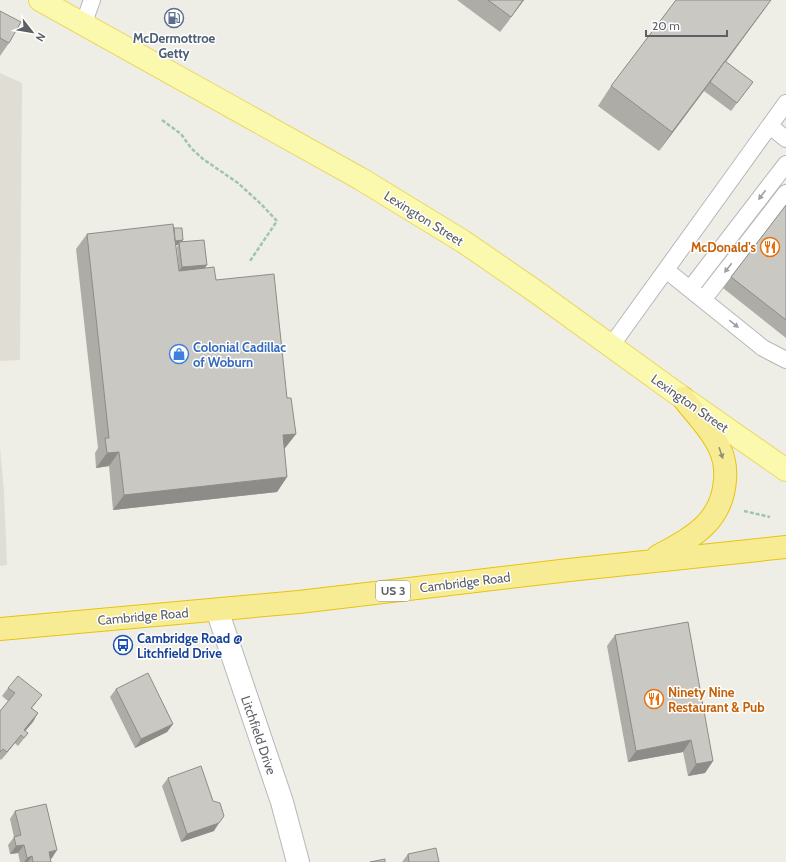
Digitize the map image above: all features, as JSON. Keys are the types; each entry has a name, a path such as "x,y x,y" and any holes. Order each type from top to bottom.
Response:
{"highway":[{"path":"649,562 687,540 704,527 720,504 724,489 726,475 724,461 718,445 703,422 682,398"},
{"name":"Cambridge Road","path":"0,628 217,610 786,547"}],"main road":[{"name":"Lexington Street","path":"40,0 361,179 464,242 528,286 682,398 786,470"}],"street":[{"name":"Litchfield Drive","path":"217,610 282,802 298,862"}],"lane":[{"path":"83,25 92,0"},
{"path":"611,346 786,103"},
{"path":"770,126 786,139"},
{"path":"690,290 786,164"},
{"path":"703,300 786,193"},
{"path":"666,270 763,348 786,360"}],"path":[{"path":"162,120 181,134 191,148 262,204 277,221 250,261"},
{"path":"738,509 770,517"}],"shaded area":[{"path":"0,73 22,83 20,360 0,361"},
{"path":"0,447 4,492 7,565 0,566"}],"building":[{"path":"488,0 523,0 511,17"},
{"path":"676,0 771,0 672,132 611,86"},
{"path":"0,11 21,22 9,43 0,38"},
{"path":"725,61 753,82 737,103 710,82"},
{"name":"McDonald's","path":"786,205 786,320 731,277"},
{"name":"Colonial Cadillac of Woburn","path":"173,224 179,271 214,267 216,280 274,274 287,398 291,398 296,434 283,435 287,477 124,495 119,452 107,453 105,438 109,438 87,234"},
{"path":"174,228 182,228 183,240 175,241"},
{"path":"204,240 207,265 182,267 179,242"},
{"name":"Ninety Nine Restaurant & Pub","path":"688,622 713,761 696,764 691,740 636,751 615,635"},
{"path":"148,673 173,724 141,739 116,689"},
{"path":"18,676 42,695 31,708 38,713 24,730 28,733 24,738 21,735 7,752 3,749 0,752 0,711 15,693 8,688"},
{"path":"201,766 213,801 220,803 224,816 219,823 187,834 168,778"},
{"path":"46,804 57,850 49,852 51,862 33,862 32,856 27,858 24,845 16,846 14,837 21,835 15,811"},
{"path":"436,848 439,862 409,862 408,854"},
{"path":"385,859 385,862 370,862"}],"place":[{"name":"McDermottroe Getty","path":"174,18"},
{"name":"McDonald's","path":"770,247"},
{"name":"Colonial Cadillac of Woburn","path":"179,354"},
{"name":"Cambridge Road @ Litchfield Drive","path":"123,645"},
{"name":"Ninety Nine Restaurant & Pub","path":"654,699"}]}
